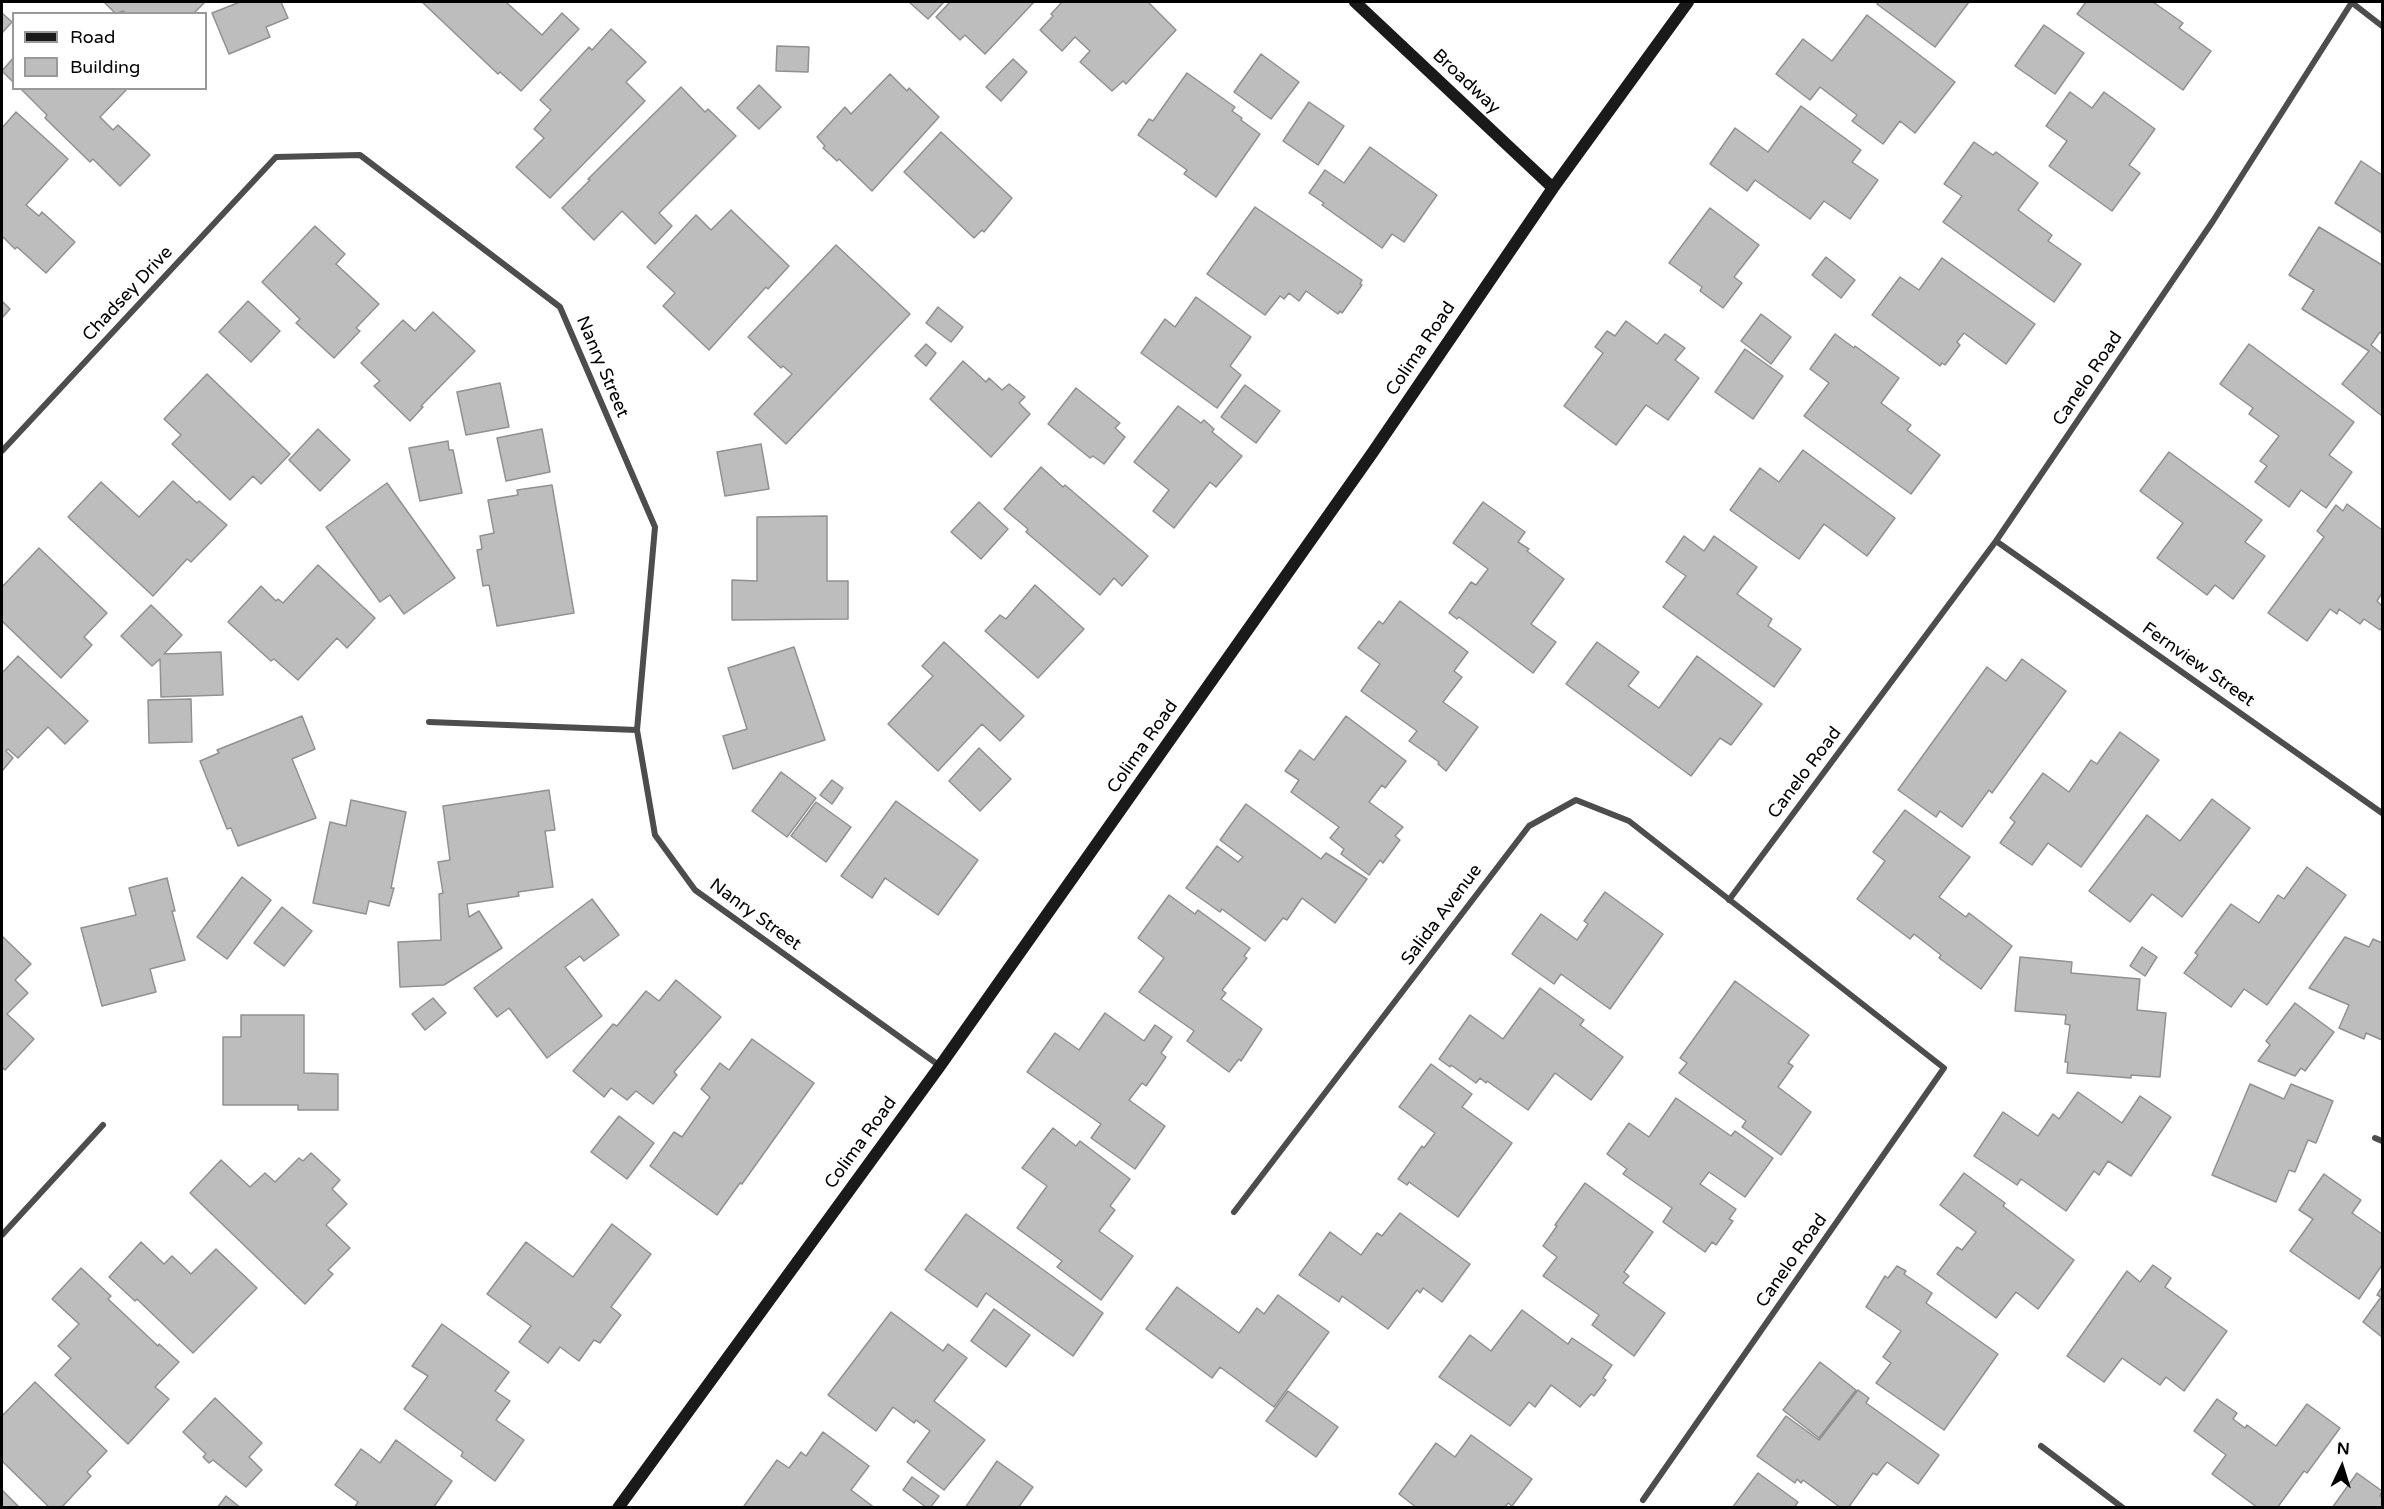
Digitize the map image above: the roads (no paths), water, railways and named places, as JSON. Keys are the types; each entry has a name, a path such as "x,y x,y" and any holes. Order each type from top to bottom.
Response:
{"main road":[{"name":"Broadway","path":"1355,2 1554,188"},
{"name":"Colima Road","path":"624,1505 940,1066 1366,462 1554,188 1688,2"}],"street":[{"path":"2352,2 2382,26"},
{"name":"Canelo Road","path":"1643,1500 1944,1068 1729,900 1996,541 2213,221 2352,2"},
{"name":"Nanry Street","path":"276,157 360,155 560,307 655,527 637,730 655,835 695,890 940,1066"},
{"name":"Chadsey Drive","path":"2,451 276,157"},
{"name":"Fernview Street","path":"1996,541 2382,813"},
{"path":"429,722 637,730"},
{"name":"Salida Avenue","path":"1234,1212 1529,826 1576,800 1629,821 1729,900"},
{"path":"2,1235 102,1125"},
{"path":"2375,1138 2382,1142"},
{"path":"2041,1446 2123,1508"}]}
